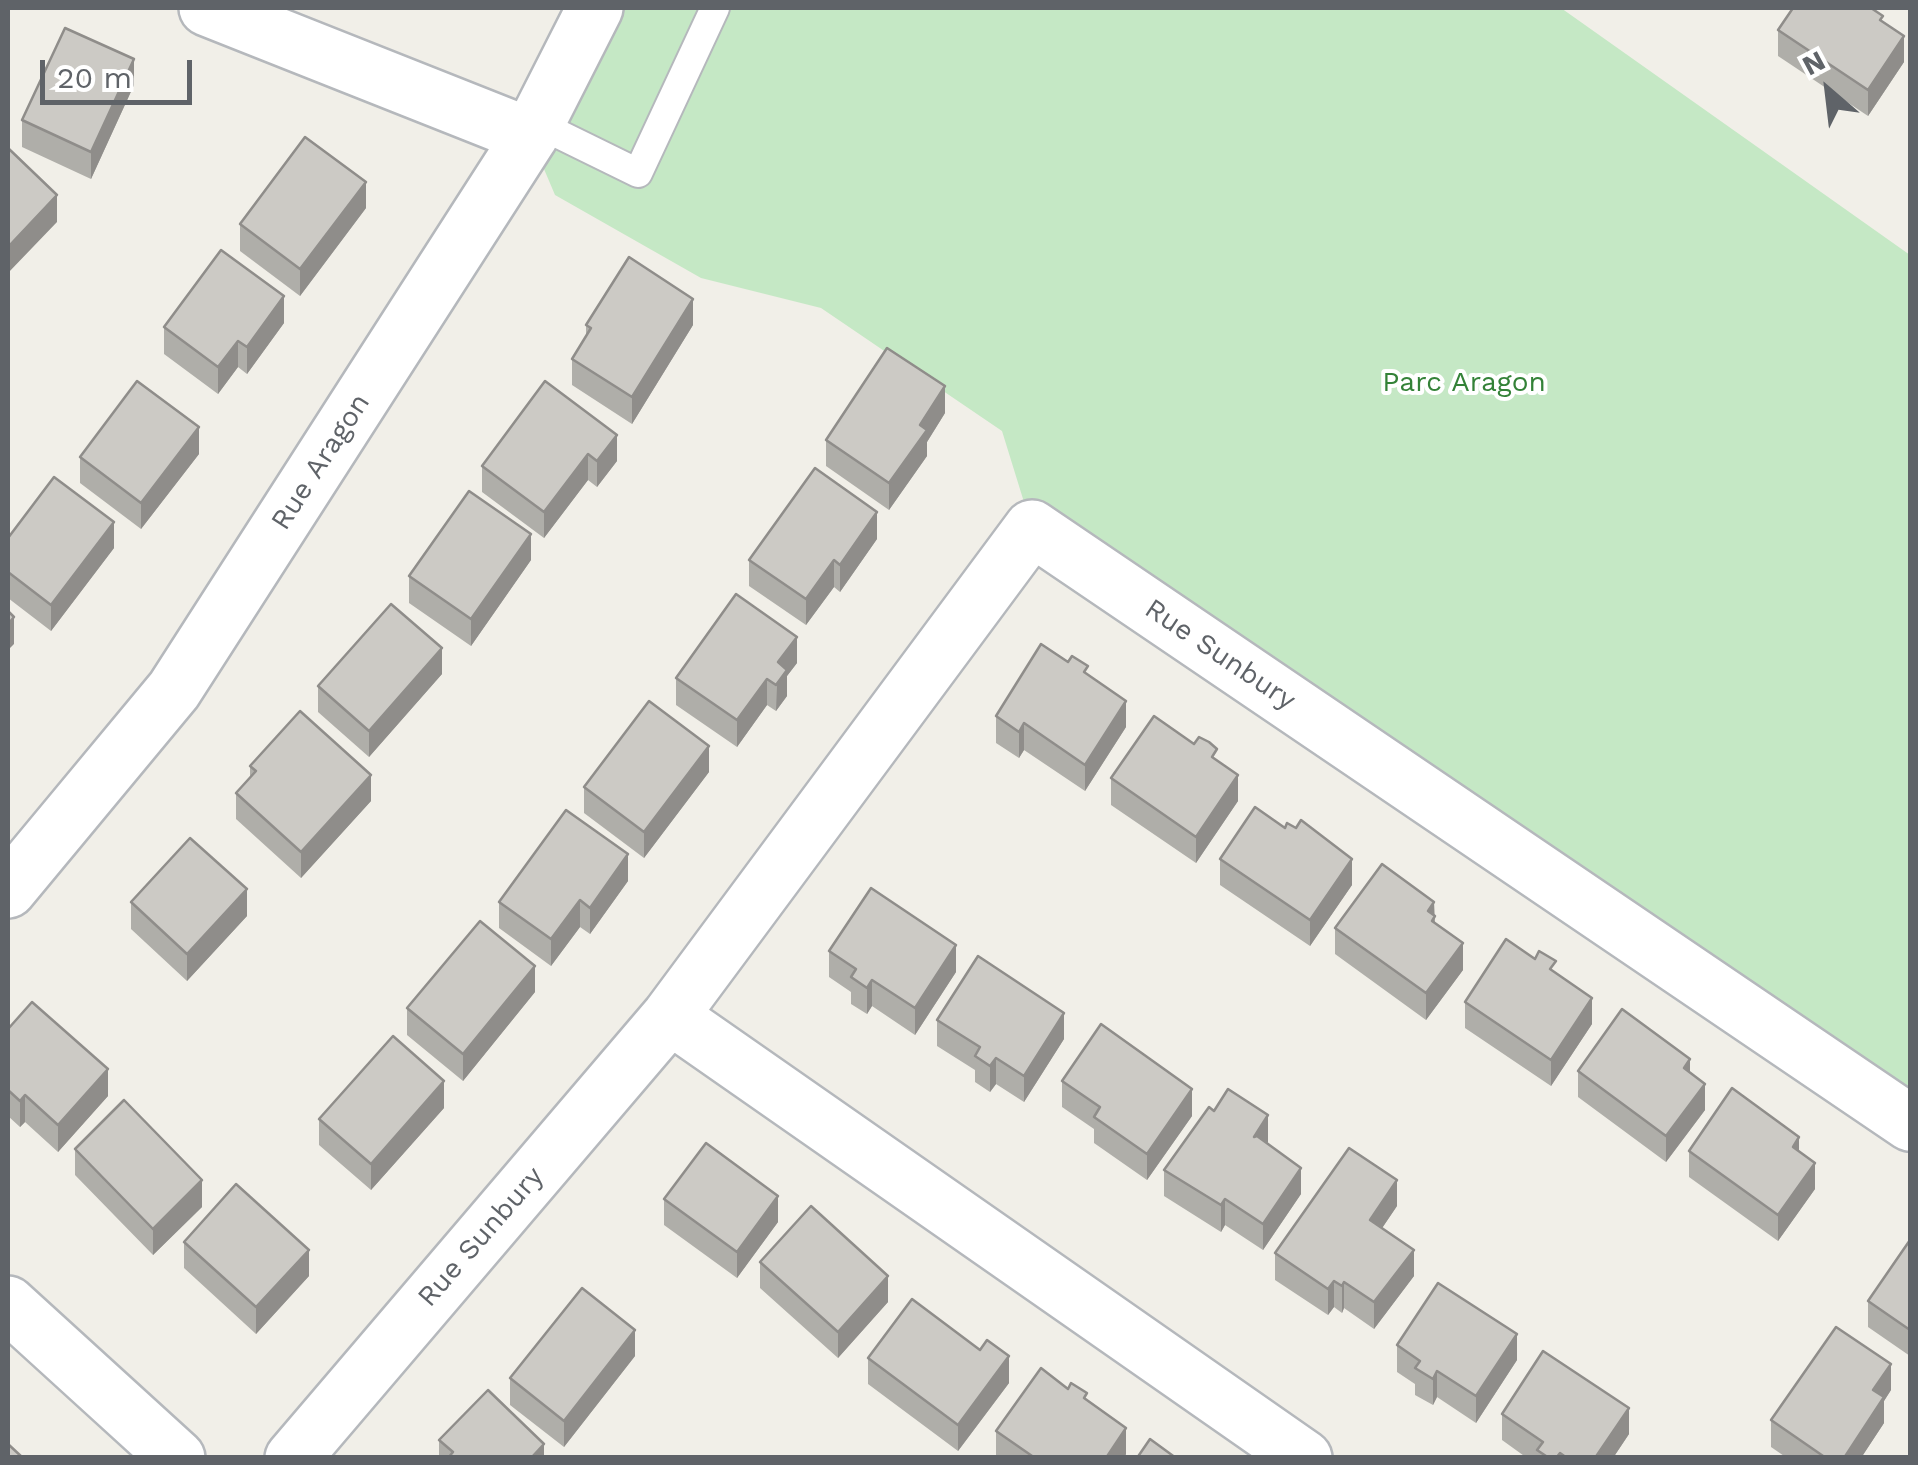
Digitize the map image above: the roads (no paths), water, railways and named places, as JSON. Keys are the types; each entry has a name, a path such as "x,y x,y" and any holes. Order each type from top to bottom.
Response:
{"street":[{"path":"207,8 533,130"},
{"name":"Rue Aragon","path":"8,890 174,690 533,130 595,8"},
{"name":"Rue Sunbury","path":"293,1458 670,1016 1032,528 1910,1123"},
{"path":"670,1016 1304,1458"},
{"path":"8,1304 177,1458"}],"lane":[{"path":"533,130 638,172 715,8"}],"park label":[{"name":"Parc Aragon","path":"1464,383"}]}
